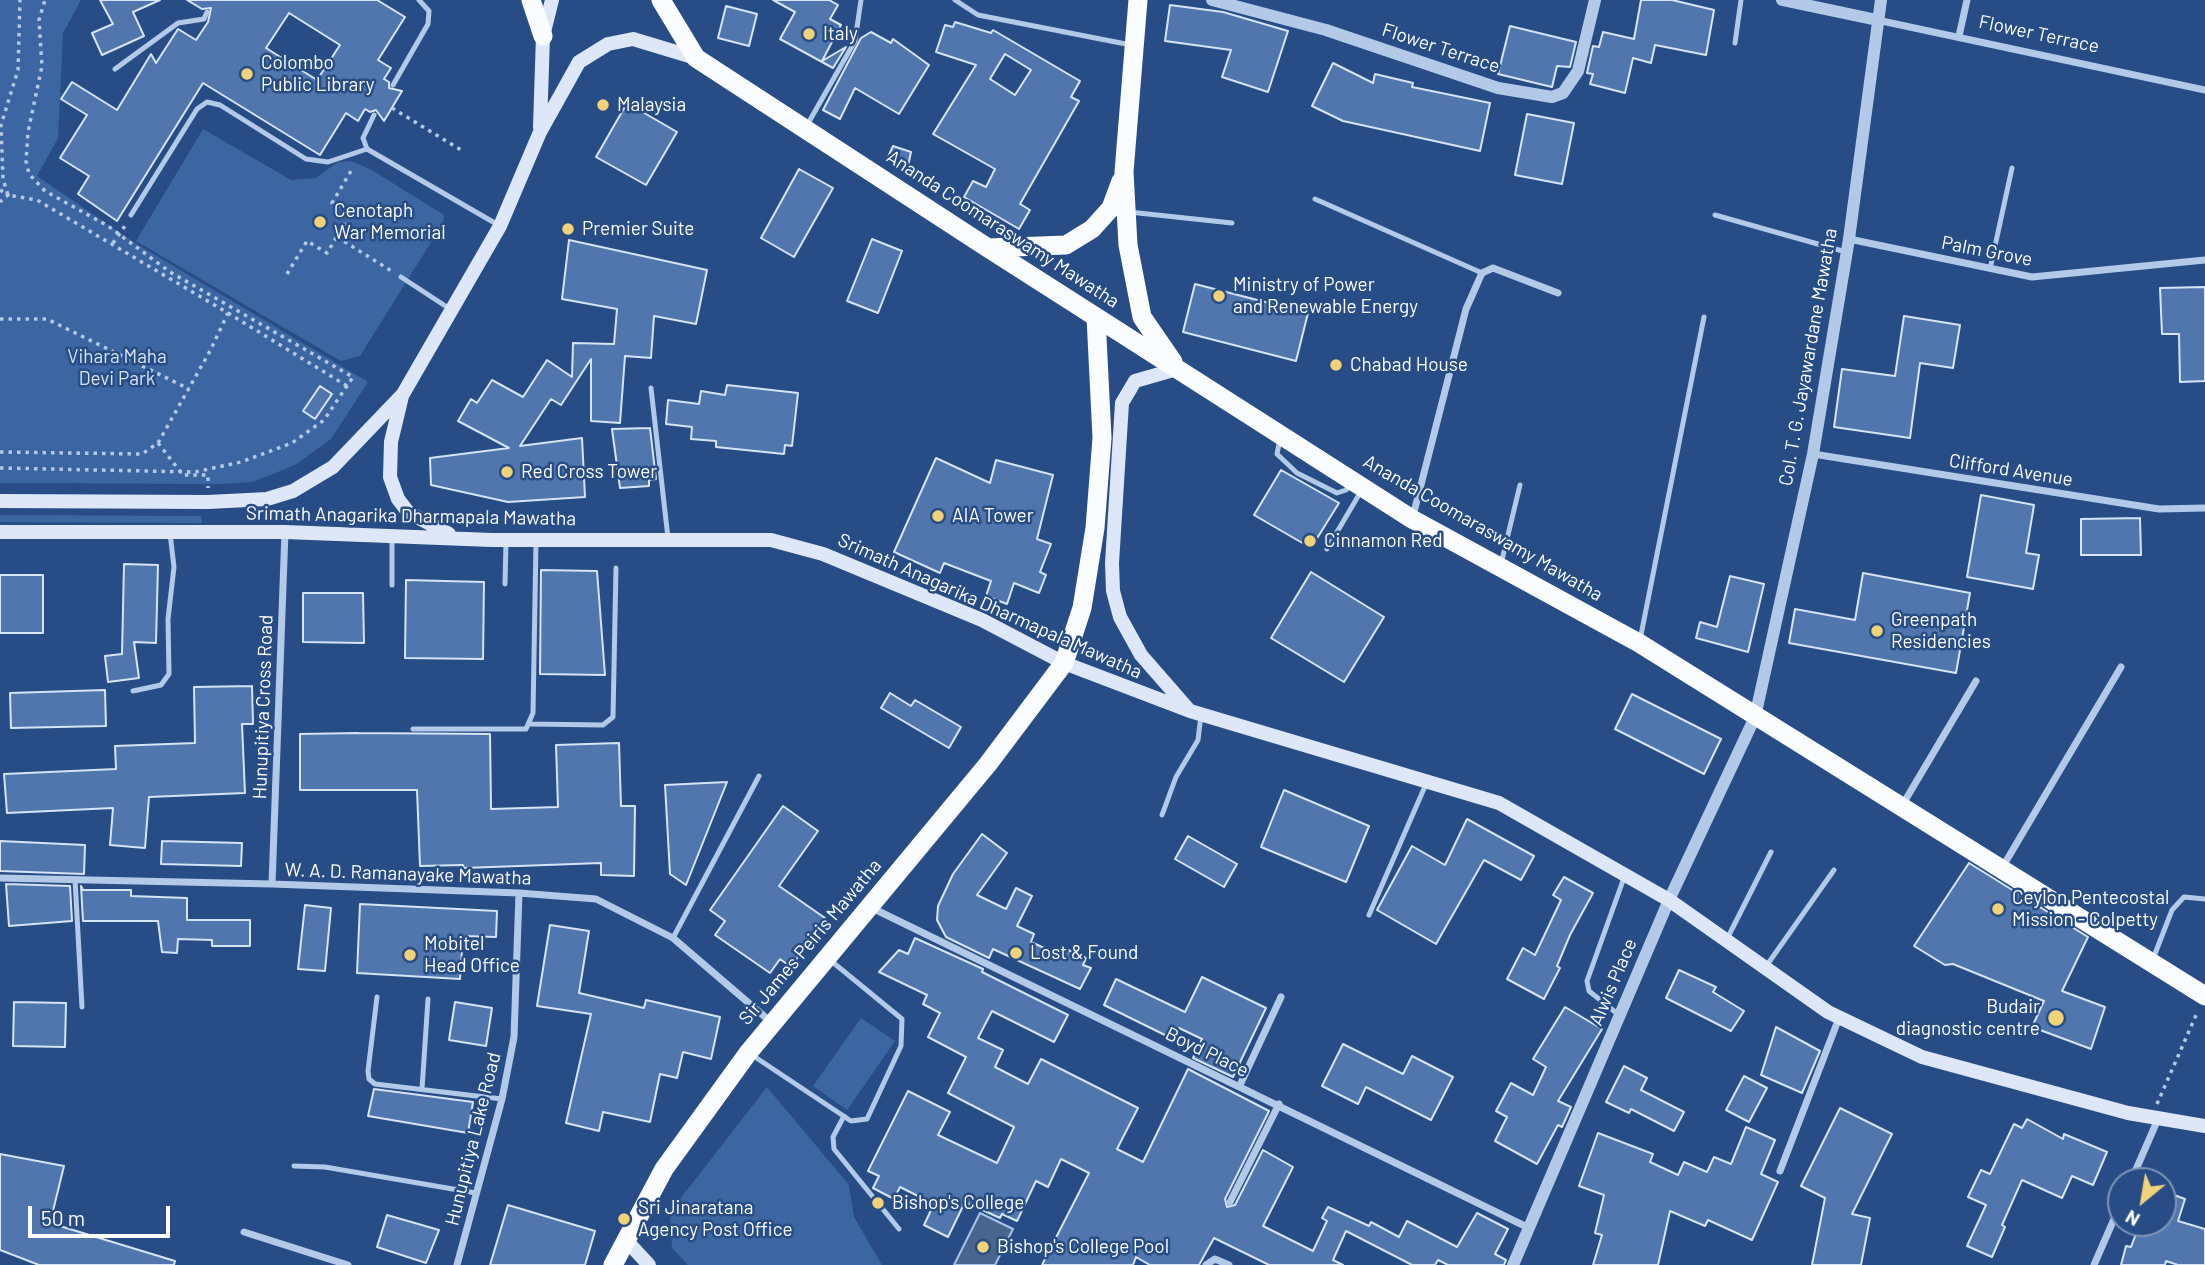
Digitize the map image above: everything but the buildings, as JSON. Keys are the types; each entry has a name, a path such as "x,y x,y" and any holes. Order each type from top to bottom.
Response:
{"highway":[{"path":"531,0 543,36"},
{"name":"Ananda Coomaraswamy Mawatha","path":"661,0 695,58 806,127 988,248 1412,519 1639,643 2152,961 2201,995"},
{"path":"1138,0 1124,172 1130,270 1142,317 1177,369"},
{"path":"988,248 1066,245 1093,229 1111,208 1124,172"},
{"name":"Sir James Peiris Mawatha","path":"613,1265 664,1169 748,1053 988,764 1064,663 1082,608 1096,515 1102,438 1096,317"}],"main road":[{"path":"540,132 543,36 552,0"},
{"path":"453,537 408,512 398,499 390,477 391,442 403,394 500,226 540,132 573,70 595,49 633,39 695,58"},
{"path":"1177,369 1152,373 1135,381 1122,403 1112,563 1113,592 1119,617 1141,654 1196,713"},
{"name":"Srimath Anagarika Dharmapala Mawatha","path":"0,501 208,502 267,499 293,491 333,467 403,394"},
{"name":"Srimath Anagarika Dharmapala Mawatha","path":"0,531 285,532 506,540 771,540 823,554 982,621 1064,663 1196,713 1499,803 1669,900 1839,1017 1922,1058 2156,1114 2189,1125 2205,1126"},
{"path":"2189,1125 2205,1115"},
{"path":"625,1239 649,1265"}],"street":[{"name":"Flower Terrace","path":"1212,0 1326,30 1498,88 1552,97 1563,93 1578,71 1595,0"},
{"name":"Flower Terrace","path":"1782,0 2205,90"},
{"name":"Col. T. G. Jayawardane Mawatha","path":"1755,717 1813,454 1847,245 1881,0"},
{"path":"1959,36 1967,0"},
{"name":"Palm Grove","path":"1847,245 2032,277 2205,260"},
{"path":"1412,519 1466,309 1482,273 1493,268 1558,293"},
{"name":"Clifford Avenue","path":"1813,454 2146,507 2205,508"},
{"name":"Hunupitiya Cross Road","path":"272,884 285,532"},
{"path":"2001,869 2121,667"},
{"path":"1901,806 1976,681"},
{"name":"Alwis Place","path":"1513,1265 1669,900 1755,717"},
{"name":"W. A. D. Ramanayake Mawatha","path":"0,878 272,884 519,893 596,899 673,938 773,1024"},
{"name":"Hunupitiya Lake Road","path":"457,1265 502,1099 514,1037 519,893"},
{"name":"Boyd Place","path":"870,907 1529,1228"},
{"path":"1240,1085 1281,997"},
{"path":"1780,1171 1839,1017"},
{"path":"1230,1202 1279,1104"},
{"path":"2136,1167 2156,1114"},
{"path":"244,1232 348,1265"},
{"path":"2094,1265 2107,1235"},
{"path":"1206,1265 1215,1259 1229,1265"}],"lane":[{"path":"393,85 428,24 429,10 419,0"},
{"path":"806,127 855,41 861,0"},
{"path":"955,0 978,15 1134,45"},
{"path":"1735,43 1741,0"},
{"path":"115,69 178,23 204,19 207,12"},
{"path":"131,215 197,109 207,102 220,105 306,159 328,162 367,149"},
{"path":"374,115 363,138 367,149 500,226"},
{"path":"1990,269 2012,168"},
{"path":"1315,199 1482,273"},
{"path":"1126,212 1232,223"},
{"path":"1715,215 1847,245"},
{"path":"401,277 453,311"},
{"path":"1639,643 1704,317"},
{"path":"650,388 668,538"},
{"path":"1326,549 1358,484"},
{"path":"1500,567 1520,485"},
{"path":"133,691 161,685 169,674 168,619 174,567 170,533"},
{"path":"391,585 392,535"},
{"path":"413,729 526,730 530,724 536,539"},
{"path":"505,584 506,540"},
{"path":"530,724 603,725 613,717 616,568"},
{"path":"1162,815 1176,777 1198,740 1196,713"},
{"path":"673,938 759,776"},
{"path":"1369,915 1427,782"},
{"path":"1726,940 1771,852"},
{"path":"1765,967 1834,870"},
{"path":"1619,1015 1589,991 1587,981 1625,875"},
{"path":"75,879 82,1007"},
{"path":"2152,961 2172,909 2184,897 2205,899"},
{"path":"748,1053 844,1116 860,1121 872,1111 901,1045 904,1029 897,1012 827,958"},
{"path":"377,997 369,1079 375,1084 502,1099"},
{"path":"422,1088 428,999"},
{"path":"844,1116 833,1137 834,1149 899,1229"},
{"path":"294,1166 324,1167 476,1193"}],"path":[{"path":"9,195 3,179 1,125 18,70 20,0"},
{"path":"0,468 195,472 241,462 292,443 324,420 353,377 170,272 120,234 45,191 29,174 27,141 42,66 39,20 44,0"},
{"path":"392,108 461,150"},
{"path":"287,274 307,241 327,253 337,237 350,215 332,203 351,171"},
{"path":"0,190 9,195 37,200 113,243 347,386"},
{"path":"0,202 9,195"},
{"path":"113,243 131,215"},
{"path":"337,237 401,277"},
{"path":"0,452 142,454 158,443 228,313"},
{"path":"0,319 47,318 189,389"},
{"path":"158,443 179,472 208,475 208,502"},
{"path":"2156,1114 2198,1013 2201,995"}],"green space":[{"name":"Vihara Maha Devi Park","path":"0,0 81,0 63,33 58,138 37,176 135,243 368,382 331,439 295,465 253,482 0,483"},
{"path":"203,129 291,180 316,178 338,162 351,161 370,169 444,215 443,223 360,356 341,361 136,241"},
{"path":"0,515 201,516 202,523 0,522"},
{"path":"861,1018 895,1041 847,1110 813,1086"},
{"path":"767,1087 849,1185 854,1217 882,1265 688,1265 672,1248 670,1212"}],"shaded area":[{"name":"Bishop's College Pool","path":"980,1213 1013,1229 995,1265 954,1265"}],"place":[{"name":"Italy","path":"809,34"},
{"name":"Colombo Public Library","path":"247,74"},
{"name":"Malaysia","path":"603,105"},
{"name":"Cenotaph War Memorial","path":"320,222"},
{"name":"Premier Suite","path":"568,229"},
{"name":"Ministry of Power and Renewable Energy","path":"1219,296"},
{"name":"Chabad House","path":"1336,365"},
{"name":"Red Cross Tower","path":"507,472"},
{"name":"AIA Tower","path":"938,516"},
{"name":"Cinnamon Red","path":"1310,541"},
{"name":"Greenpath Residencies","path":"1877,631"},
{"name":"Ceylon Pentecostal Mission - Colpetty","path":"1998,909"},
{"name":"Lost & Found","path":"1016,953"},
{"name":"Mobitel Head Office","path":"410,955"},
{"name":"Budair diagnostic centre","path":"2056,1018"},
{"name":"Bishop's College","path":"878,1203"},
{"name":"Sri Jinaratana Agency Post Office","path":"624,1219"},
{"name":"Bishop's College Pool","path":"983,1247"}]}
